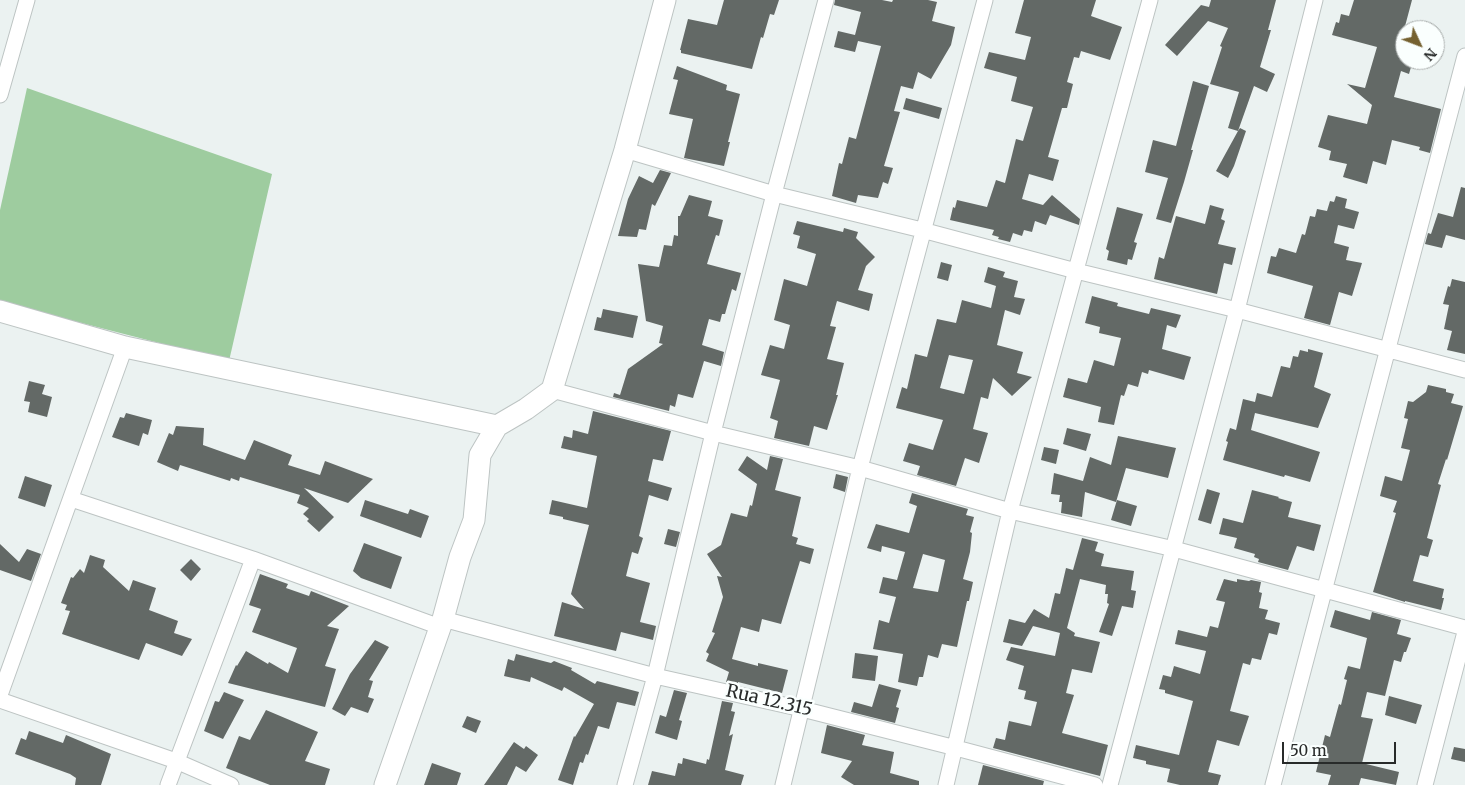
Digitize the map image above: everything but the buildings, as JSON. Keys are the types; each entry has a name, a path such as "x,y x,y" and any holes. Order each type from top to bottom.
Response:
{"street":[{"path":"0,95 27,0"},
{"path":"385,785 441,623 460,557 474,520 480,455 498,426 552,390 625,150 665,0"},
{"path":"625,785 655,676 713,433 774,194 826,0"},
{"path":"783,785 860,468 922,230 985,0"},
{"path":"946,785 1010,511 1150,0"},
{"path":"1110,785 1174,549 1315,0"},
{"path":"1273,785 1465,56"},
{"path":"625,150 774,194 922,230 1465,370"},
{"path":"0,310 125,346 498,426"},
{"path":"0,695 125,346"},
{"path":"552,390 713,433 860,468 1010,511 1174,549 1465,630 1425,785"},
{"name":"Rua 12.315","path":"70,499 441,623 655,676 802,709 1094,785"},
{"path":"168,785 253,559"},
{"path":"0,700 176,761 231,785"}],"green space":[{"path":"27,88 272,174 229,361 0,302 0,210"}]}
